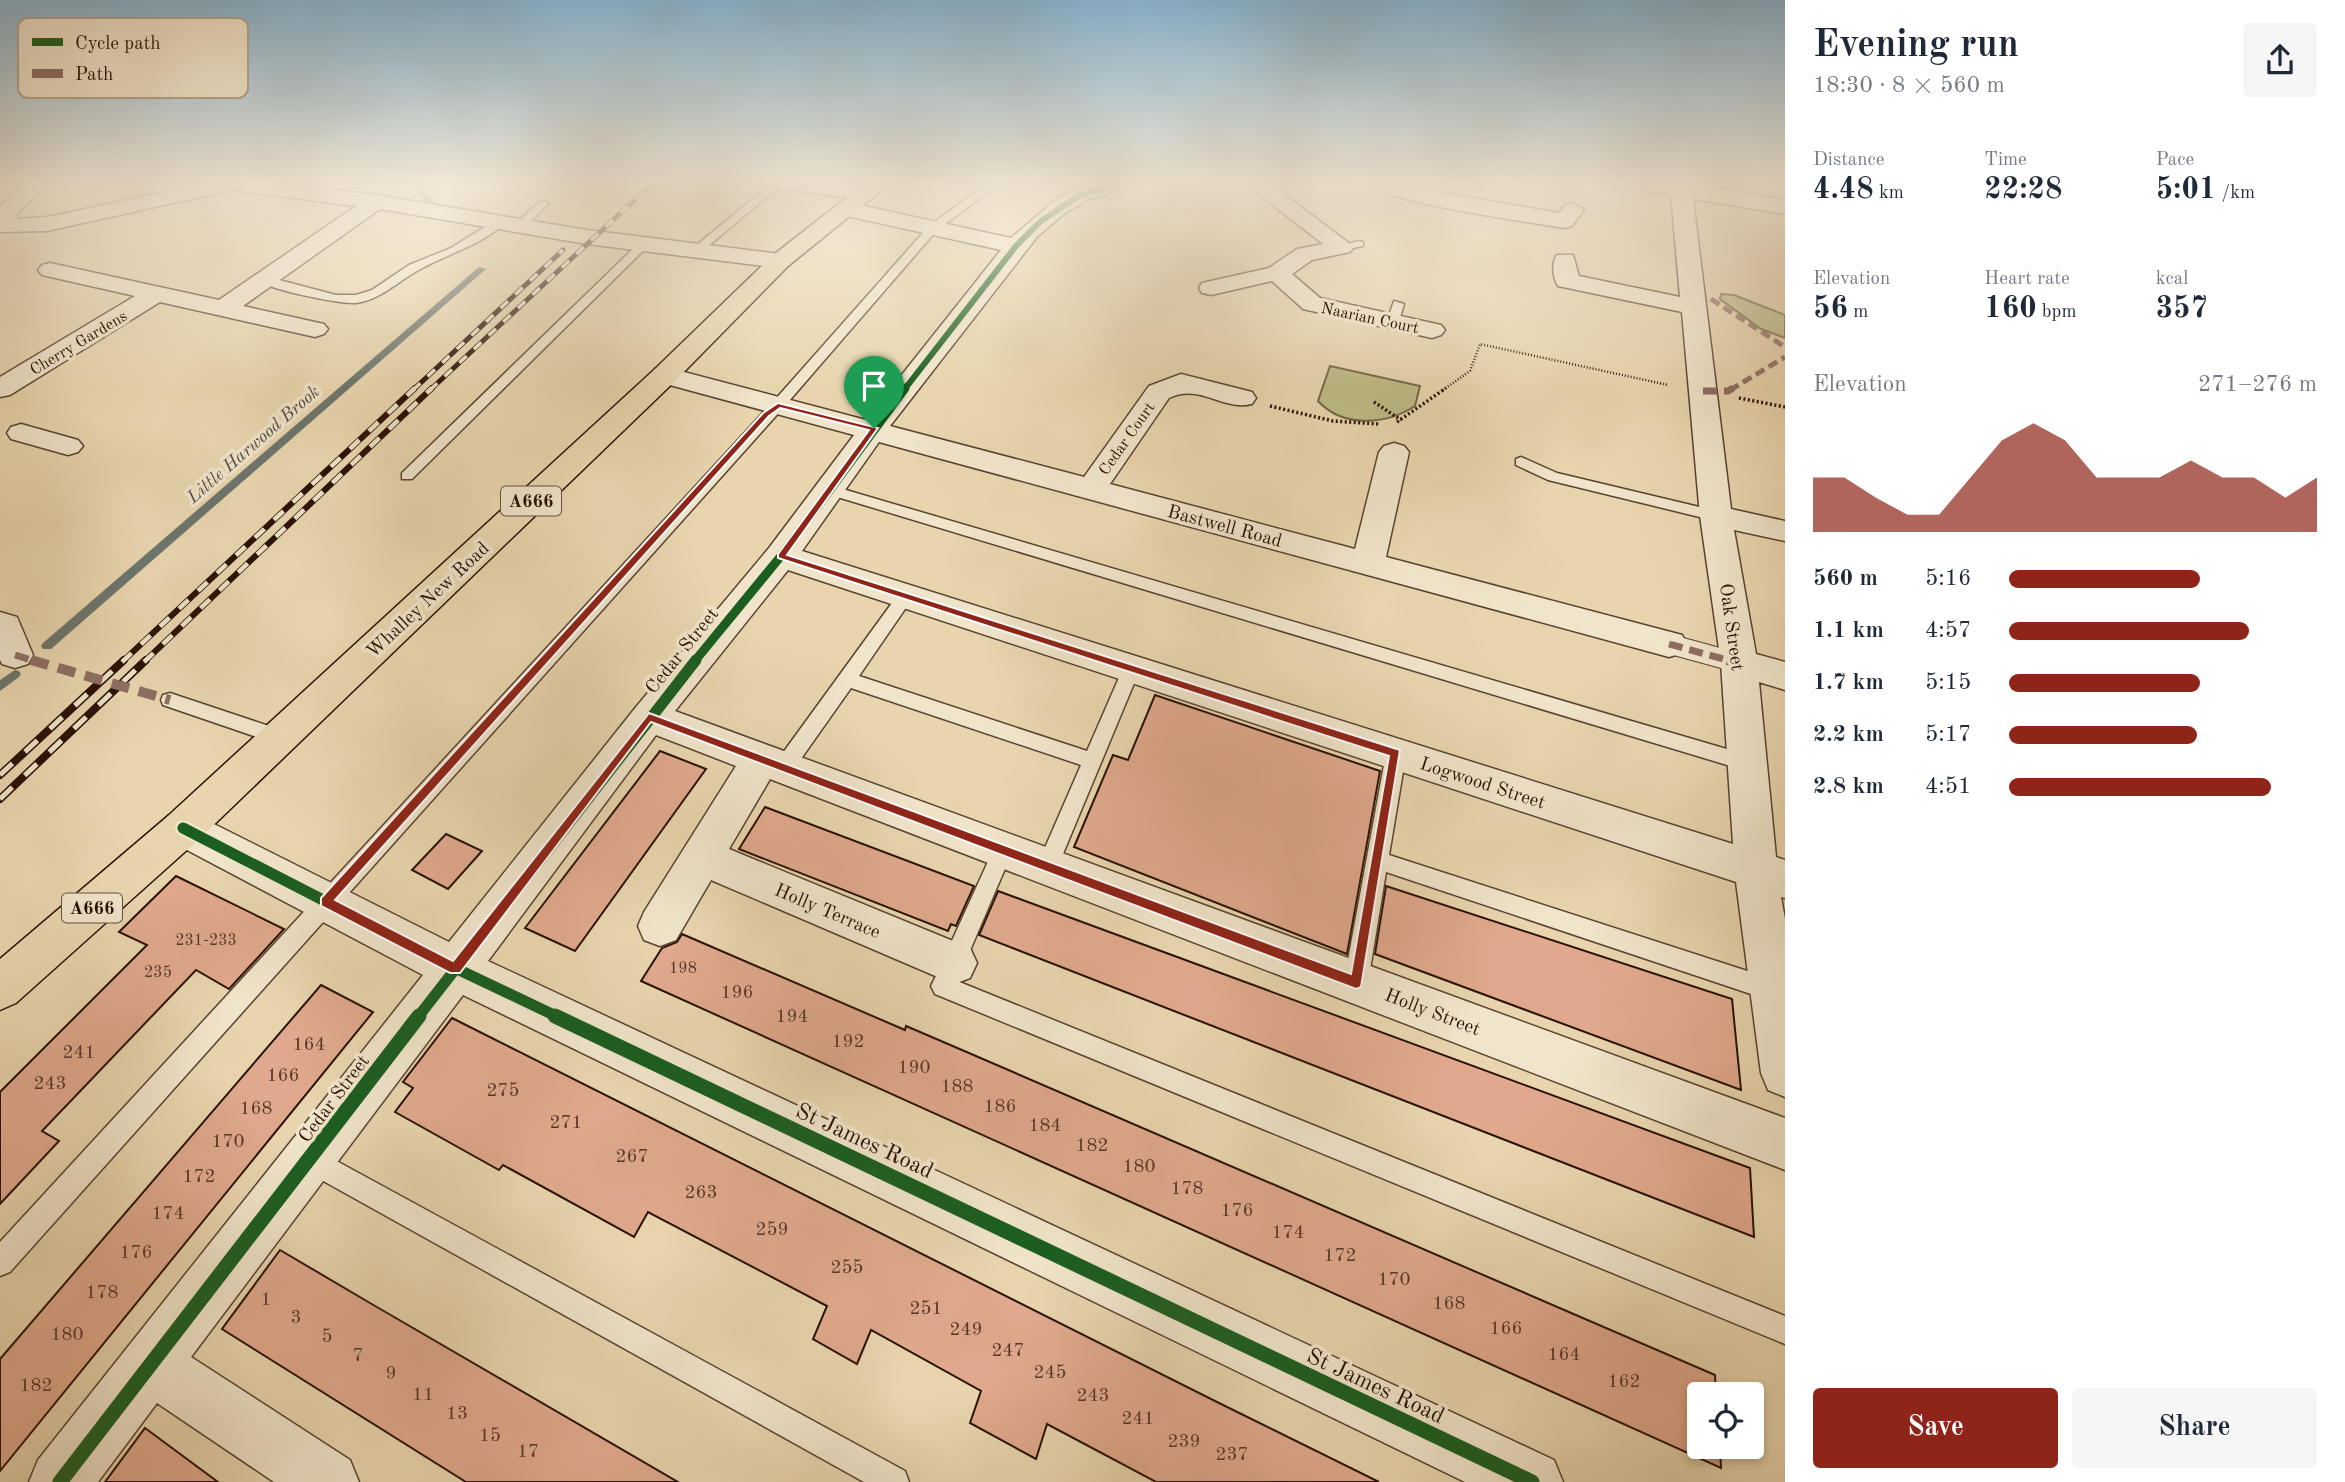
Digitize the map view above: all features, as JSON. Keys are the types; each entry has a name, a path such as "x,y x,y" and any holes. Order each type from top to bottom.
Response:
{"highway":[{"name":"Whalley New Road","path":"0,988 183,828 666,375 794,250"}],"street":[{"path":"222,309 301,250"},
{"path":"698,250 780,261"},
{"name":"Cedar Street","path":"60,1482 649,717 781,556 874,428 1013,250"},
{"path":"1211,288 1277,273 1305,254 1324,250"},
{"name":"Oak Street","path":"1688,250 1716,516 1739,663 1747,763 1771,874 1774,991 1785,1073"},
{"path":"1565,260 1567,281 1694,307"},
{"path":"50,270 315,329"},
{"name":"Naarian Court","path":"1277,273 1312,304 1395,313 1432,330"},
{"name":"Cherry Gardens","path":"0,389 156,294"},
{"name":"Bastwell Road","path":"666,375 874,428 1785,676"},
{"name":"Cedar Court","path":"1092,488 1158,392 1181,382 1242,398"},
{"path":"1368,564 1390,433"},
{"path":"7,436 68,446"},
{"path":"1716,516 1785,531"},
{"name":"Logwood Street","path":"781,556 1771,874"},
{"path":"0,624 5,626 15,655"},
{"name":"Holly Street","path":"649,717 1785,1144"},
{"path":"660,926 702,857 772,763"},
{"name":"St James Road","path":"183,828 455,968 1532,1482"},
{"name":"Holly Terrace","path":"702,857 954,963"},
{"path":"151,1366 328,1482"}],"lane":[{"path":"264,280 336,299 358,299 376,293 413,268 455,250"},
{"path":"407,477 639,250"},
{"path":"0,1262 766,415 778,405 914,250"},
{"path":"1521,462 1535,471 1553,477 1716,516"},
{"path":"829,490 1747,763"},
{"path":"772,763 846,679 906,596"},
{"path":"1048,866 1131,669"},
{"path":"846,679 1092,761"},
{"path":"170,700 280,737"},
{"path":"1356,982 1396,754"},
{"path":"1003,849 943,986 1785,1330"},
{"path":"1377,860 1774,991"},
{"path":"309,1159 894,1482"}],"path":[{"path":"1242,398 1390,433 1401,420 1470,371 1480,344 1785,407"},
{"path":"1374,402 1401,420"}],"shaded area":[{"path":"1721,294 1734,295 1785,315 1785,338 1761,329 1720,299"},
{"path":"1330,366 1420,386 1415,406 1378,420 1365,421 1340,416 1318,401"}],"building":[{"path":"1155,695 1380,771 1347,954 1074,847 1113,755 1128,760"},
{"path":"660,751 706,769 575,951 525,928"},
{"path":"765,807 974,886 956,926 951,924 948,931 739,849"},
{"path":"446,834 482,851 448,889 412,870"},
{"path":"176,876 284,929 229,989 196,970 42,1131 59,1141 0,1204 0,1092 147,945 119,932"},
{"path":"1386,886 1732,999 1741,1090 1375,954"},
{"path":"998,891 1750,1168 1754,1237 979,935"},
{"path":"682,934 905,1030 906,1026 1715,1375 1715,1382 1687,1382 1687,1453 641,981 662,948 677,942"},
{"path":"321,985 373,1012 0,1471 0,1359"},
{"path":"452,1018 1379,1482 1156,1482 1047,1424 1036,1459 970,1423 981,1391 871,1330 857,1364 813,1339 827,1306 648,1212 634,1237 503,1165 499,1170 395,1112 413,1088 403,1082"},
{"path":"280,1250 678,1482 466,1482 222,1329"},
{"path":"145,1428 218,1482 105,1482"},
{"path":"1701,1459 1721,1459 1721,1468"}],"waterway":[{"name":"Little Harwood Brook","path":"47,646 482,269"},
{"name":"Little Harwood Brook","path":"0,687 15,674"}],"railway":[{"path":"413,390 563,250"},
{"path":"430,390 581,250"},
{"path":"122,662 415,388"},
{"path":"144,662 432,388"},
{"path":"0,775 124,660"},
{"path":"0,799 146,660"}],"marked path":[{"path":"1711,299 1785,347"},
{"path":"1703,391 1728,391 1785,357"},
{"path":"1669,644 1739,663"},
{"path":"15,655 170,700"}],"cycle path":[{"path":"60,1482 649,717 781,556 874,428 1013,250"},
{"path":"183,828 455,968 1532,1482"}],"route":[{"path":"778,405 874,428 781,556 1396,754 1356,982 649,717 455,968 325,902 766,415 778,405"}]}
